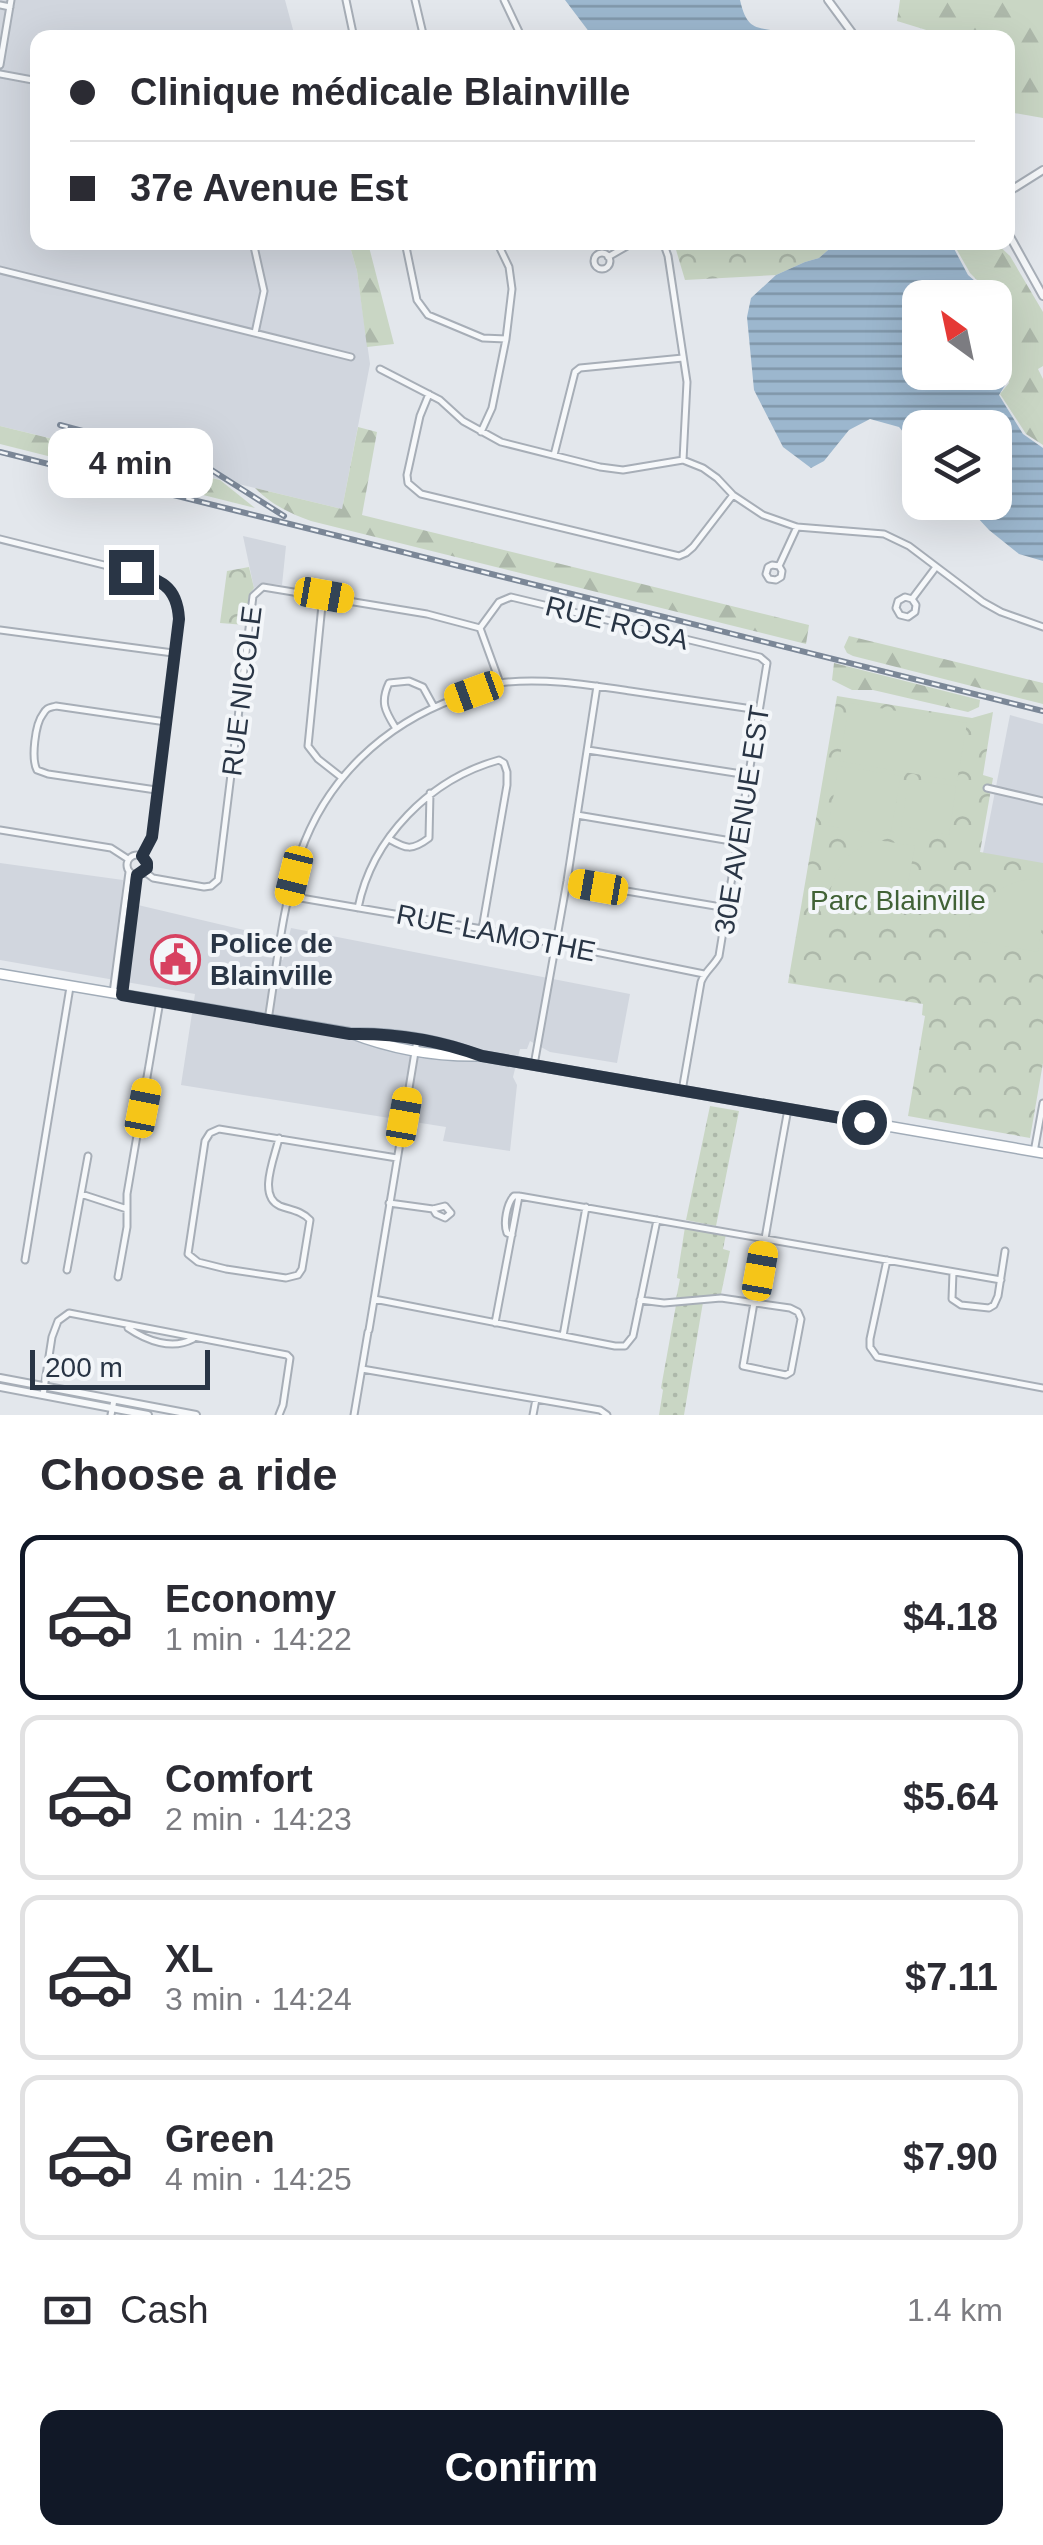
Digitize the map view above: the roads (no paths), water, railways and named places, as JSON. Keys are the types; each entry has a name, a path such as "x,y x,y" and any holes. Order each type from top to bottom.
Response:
{"main road":[{"path":"0,974 350,1034 374,1043 458,1047 482,1056 1038,1152"}],"street":[{"path":"346,0 352,30"},
{"path":"415,0 422,30"},
{"path":"504,0 518,30"},
{"path":"828,0 850,30"},
{"path":"0,5 11,4 0,65"},
{"path":"0,74 30,79"},
{"path":"1015,188 1043,170"},
{"path":"1015,246 1043,296"},
{"path":"255,332 264,292 256,250"},
{"path":"407,250 417,300 428,315 483,338 506,338"},
{"path":"481,432 492,408 512,289 509,267 501,250"},
{"path":"608,257 620,250"},
{"path":"666,250 687,382 683,460"},
{"path":"0,270 351,357"},
{"path":"554,455 574,372 580,368 682,358"},
{"path":"380,369 429,394 500,442 623,470 683,460 703,468 733,496 762,515 797,527 884,534 908,546 983,602 1043,627"},
{"path":"429,394 407,475 408,483 421,494 679,556 686,554 733,496"},
{"path":"779,566 797,527"},
{"path":"0,539 156,578 178,603 152,837 142,856"},
{"path":"912,599 936,567"},
{"name":"RUE NICOLE","path":"145,872 153,878 204,887 218,880 253,596 263,586 427,614 480,628"},
{"path":"324,595 308,746 341,777"},
{"name":"RUE ROSA","path":"480,628 499,602 512,597 766,661"},
{"path":"480,628 500,684"},
{"path":"0,630 174,653"},
{"name":"30E AVENUE EST","path":"682,1090 704,974 719,956 768,669 766,661"},
{"path":"396,728 384,709 389,683 409,681 423,687 434,707"},
{"path":"268,1020 288,896 309,830 341,777 396,728 434,707 500,684 558,682 759,710"},
{"path":"534,1065 597,686"},
{"path":"156,790 37,770 33,762 39,718 46,709 56,706 166,722"},
{"path":"588,750 748,776"},
{"path":"358,908 369,869 405,818 430,793 456,776 498,760 504,763 507,784 482,929"},
{"path":"987,788 1043,800"},
{"path":"388,839 404,847 418,847 429,838 430,793"},
{"path":"577,816 737,842"},
{"path":"0,830 111,848 128,859"},
{"path":"118,994 131,924 133,874 127,868 128,859 135,854 142,856 147,863 145,872 133,874"},
{"path":"118,994 123,923 133,874"},
{"path":"566,881 727,908"},
{"name":"RUE LAMOTHE","path":"288,896 482,929 704,974"},
{"path":"123,923 131,924"},
{"path":"25,1260 70,986"},
{"path":"118,1277 127,1227 127,1194 160,1001"},
{"path":"354,1415 416,1045"},
{"path":"1038,1152 1043,1103"},
{"path":"640,1300 664,1303 721,1298 754,1302 790,1308 798,1312 801,1320 791,1372 772,1373 743,1366 754,1302 766,1239 788,1109"},
{"path":"278,1138 268,1187 271,1200 305,1214 310,1220 302,1269 298,1275 286,1278 198,1262 188,1254 205,1140 210,1133 218,1129 278,1138 397,1158"},
{"path":"67,1270 88,1156"},
{"path":"80,1194 127,1209"},
{"path":"495,1323 520,1196 1001,1280"},
{"path":"389,1203 433,1209"},
{"path":"563,1336 586,1207"},
{"path":"374,1299 624,1346 632,1336 656,1220"},
{"path":"953,1272 952,1299 962,1305 992,1307 998,1296 1005,1251"},
{"path":"888,1260 870,1340 876,1356 1043,1388"},
{"path":"44,1391 52,1337 58,1321 69,1313 287,1354 290,1358 279,1415"},
{"path":"362,1369 600,1410 608,1415"},
{"path":"0,1378 148,1415"},
{"path":"0,1387 44,1391"},
{"path":"533,1415 536,1400"},
{"path":"113,1408 196,1415"}],"water":[{"path":"565,0 740,0 748,20 768,30 588,30"},
{"path":"828,250 955,250 974,280 902,280 902,390 1002,390 999,395 1008,410 902,410 902,431 870,419 849,430 824,461 811,468 783,447 754,390 747,317 751,298 776,275"},
{"path":"1012,416 1023,434 1043,448 1043,561 1019,554 980,520 1012,520"}],"railway":[{"path":"60,425 199,462 284,516"},
{"path":"0,452 1043,711"}],"place":[{"name":"Police de Blainville","path":"175,959"}],"park label":[{"name":"Parc Blainville","path":"898,900"}]}
